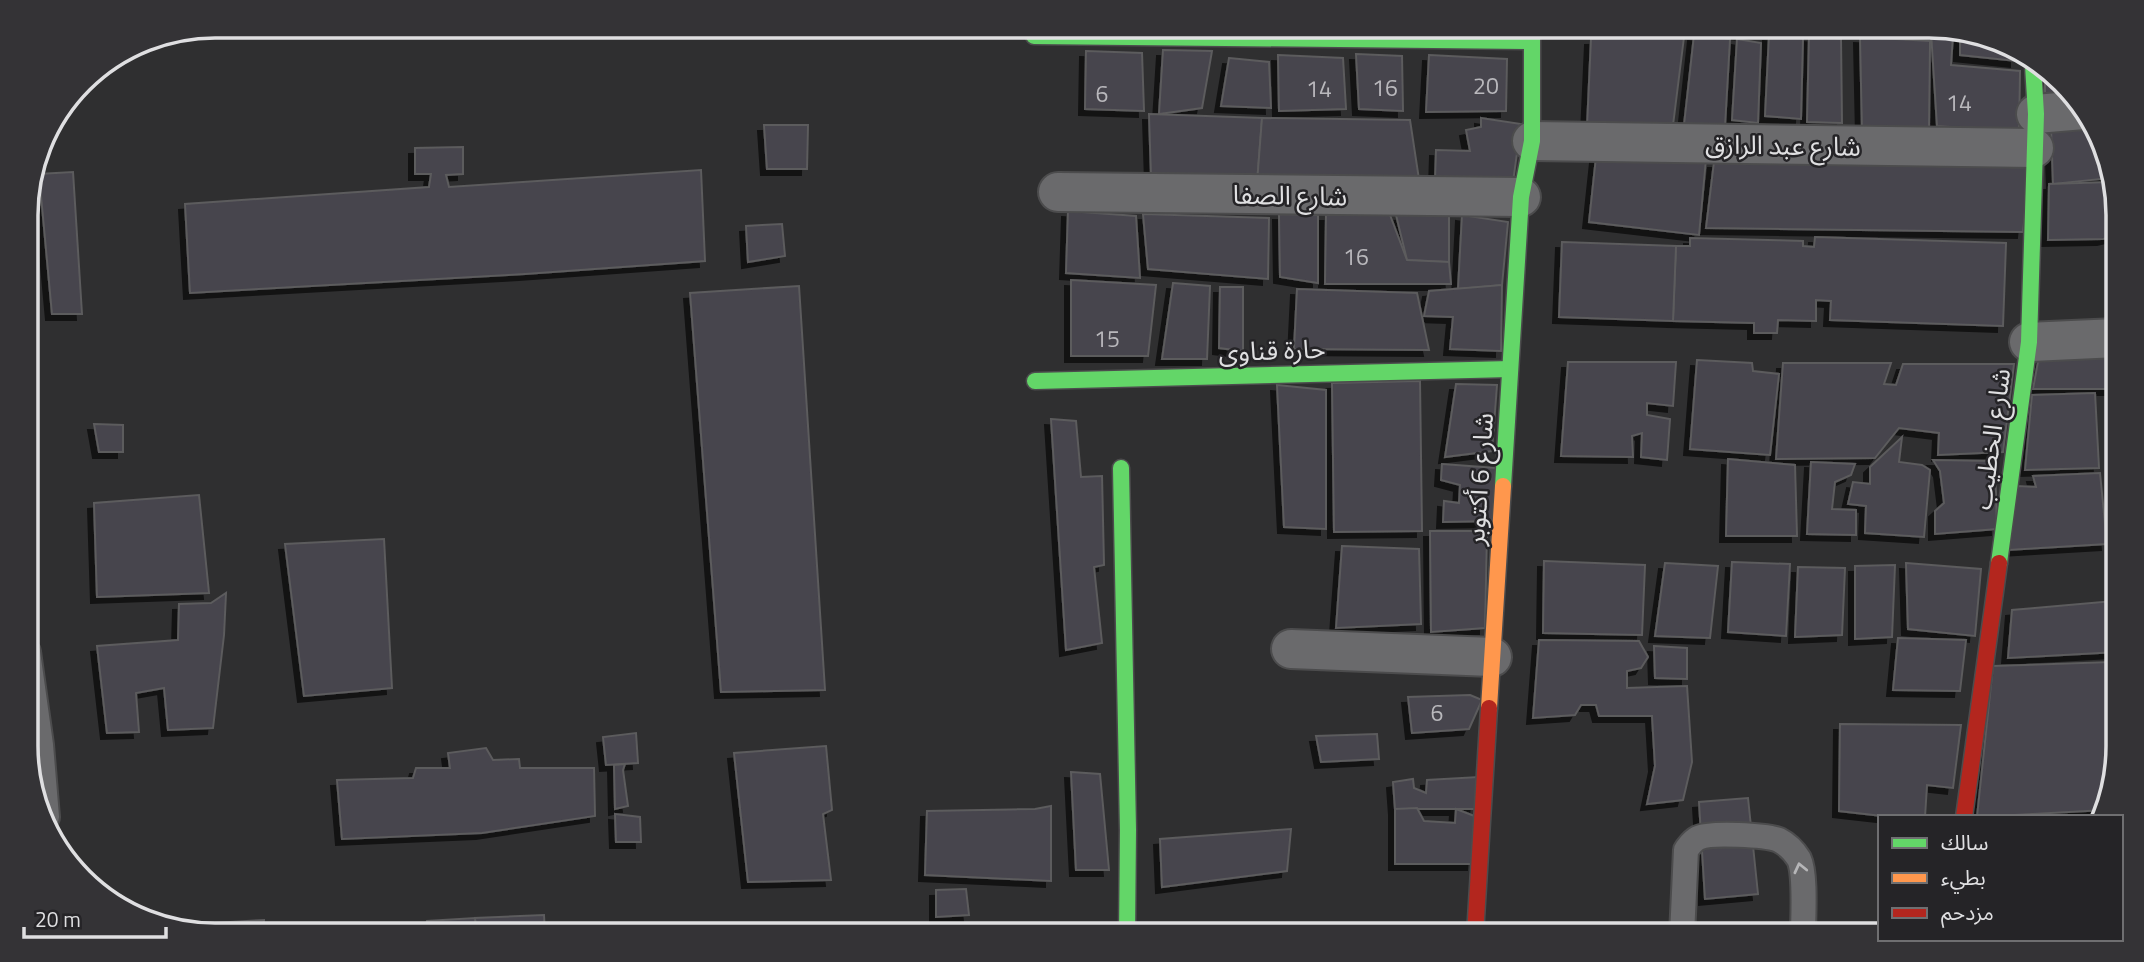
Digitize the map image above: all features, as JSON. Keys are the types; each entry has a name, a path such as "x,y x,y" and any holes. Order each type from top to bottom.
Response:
{"street":[{"name":"شارع 6 أكتوبر","path":"1476,923 1521,197 1532,141 1531,38"},
{"name":"شارع الخطيب","path":"1964,815 2029,342 2035,131 2033,73"},
{"name":"شارع عبد الرازق","path":"1532,141 2035,131 2073,114"},
{"name":"شارع الصفا","path":"1058,192 1521,197"},
{"path":"2029,342 2106,338"},
{"name":"حارة قناوى","path":"1035,381 1510,369"},
{"path":"1121,468 1128,817 1127,923"},
{"path":"1291,649 1492,657"}],"lane":[{"path":"38,724 45,791"},
{"path":"1683,923 1686,850 1691,842 1710,835 1768,837 1782,841 1794,851 1802,867 1803,923"}],"building":[{"path":"1684,38 1673,125 1587,127 1591,39"},
{"path":"1694,38 1730,39 1725,126 1684,125"},
{"path":"1769,38 1803,38 1801,119 1765,116"},
{"path":"1809,38 1841,39 1842,123 1807,122"},
{"path":"1860,38 1930,41 1929,130 1862,130"},
{"path":"1931,38 1953,41 1951,65 2020,71 2019,132 1937,126"},
{"path":"1737,39 1761,43 1758,123 1732,120"},
{"path":"1960,42 1985,48 2015,61 1960,55"},
{"path":"1163,50 1212,51 1202,108 1159,114"},
{"path":"1086,51 1142,53 1144,111 1085,109"},
{"path":"1356,54 1402,56 1403,111 1359,109"},
{"path":"1278,55 1343,58 1346,109 1279,111"},
{"path":"1429,55 1507,59 1506,111 1426,112"},
{"path":"1229,58 1269,62 1271,108 1221,106"},
{"path":"2045,82 2061,98 2045,99"},
{"path":"1149,114 1262,118 1257,183 1151,176"},
{"path":"1262,118 1410,120 1420,186 1257,183"},
{"path":"1481,118 1521,124 1513,182 1435,181 1436,150 1470,151 1466,130 1481,127"},
{"path":"2080,124 2092,148 2101,179 2053,184 2051,126"},
{"path":"764,125 808,125 807,169 767,169"},
{"path":"463,147 463,174 446,175 449,187 701,170 705,261 190,293 185,204 429,187 431,174 415,174 415,148"},
{"path":"1596,157 1706,159 1699,235 1589,222"},
{"path":"1714,162 2030,162 2023,232 1706,228"},
{"path":"73,172 82,314 52,314 41,192 44,174"},
{"path":"2102,182 2106,238 2048,240 2049,184"},
{"path":"1068,211 1136,216 1140,278 1066,273"},
{"path":"1143,214 1269,218 1268,279 1148,269"},
{"path":"1279,214 1318,215 1318,283 1280,277"},
{"path":"1449,214 1449,262 1407,260 1396,215"},
{"path":"1326,215 1390,215 1407,260 1449,262 1451,284 1325,284"},
{"path":"1462,215 1508,222 1502,285 1458,289"},
{"path":"782,224 785,256 748,262 746,226"},
{"path":"1815,237 2006,243 2003,326 1830,320 1831,301 1816,300 1816,321 1778,320 1777,333 1754,333 1754,323 1673,321 1676,246 1690,246 1690,238 1803,241 1803,246 1814,247"},
{"path":"1562,242 1676,246 1673,321 1559,317"},
{"path":"1071,280 1156,285 1148,356 1071,356"},
{"path":"1173,283 1210,286 1207,359 1162,359"},
{"path":"1502,285 1501,351 1450,349 1453,317 1424,316 1429,291"},
{"path":"799,286 825,690 721,692 690,293"},
{"path":"1220,287 1243,287 1243,351 1219,348"},
{"path":"1297,289 1417,293 1429,350 1294,349"},
{"path":"2106,349 2106,389 2033,389 2040,351"},
{"path":"1697,360 1752,363 1753,371 1779,374 1770,455 1690,449"},
{"path":"1568,362 1676,362 1673,406 1647,403 1647,415 1670,419 1667,460 1641,457 1642,433 1632,436 1633,457 1561,456"},
{"path":"1783,363 1891,363 1884,384 1896,385 1903,364 2014,364 2003,452 1938,455 1939,433 1899,428 1875,458 1776,459"},
{"path":"1420,381 1422,531 1334,532 1332,383"},
{"path":"1456,384 1497,385 1492,451 1445,457"},
{"path":"1277,385 1326,390 1326,529 1284,527"},
{"path":"2095,393 2099,468 2025,470 2032,395"},
{"path":"1051,419 1076,421 1081,477 1102,476 1104,565 1094,567 1102,643 1066,650"},
{"path":"94,424 123,425 123,452 99,452"},
{"path":"1902,437 1899,462 1922,465 1930,470 1924,537 1865,533 1866,506 1848,504 1853,482 1870,484 1870,467"},
{"path":"1728,459 1795,465 1797,536 1726,536"},
{"path":"1933,460 1995,461 1997,529 1935,534 1935,511 1944,503 1940,471"},
{"path":"1811,462 1855,464 1851,475 1835,482 1832,509 1856,510 1856,535 1807,534"},
{"path":"1442,464 1496,468 1494,521 1443,522 1444,501 1459,503 1460,485 1441,480"},
{"path":"2100,473 2106,544 2008,550 2017,486 2036,487 2033,476"},
{"path":"199,495 209,593 97,597 94,503"},
{"path":"1430,531 1487,531 1485,628 1431,632"},
{"path":"384,539 392,688 304,696 285,544"},
{"path":"1342,546 1419,549 1421,624 1336,628"},
{"path":"1544,561 1645,565 1642,635 1543,633"},
{"path":"1732,562 1790,564 1786,636 1728,632"},
{"path":"1665,563 1718,566 1710,638 1655,636"},
{"path":"1906,563 1981,569 1975,636 1908,629"},
{"path":"1895,565 1892,637 1855,639 1855,566"},
{"path":"1798,567 1845,568 1842,635 1795,637"},
{"path":"226,593 213,728 168,730 164,688 136,693 139,732 107,733 97,646 178,640 179,604 211,603"},
{"path":"2106,602 2106,653 2008,658 2012,610"},
{"path":"1898,638 1966,640 1960,691 1893,690"},
{"path":"1539,640 1639,641 1648,657 1641,668 1627,671 1627,688 1687,686 1692,762 1683,800 1647,804 1655,766 1652,716 1599,716 1596,705 1581,705 1575,715 1533,718"},
{"path":"1654,646 1687,648 1687,679 1655,678"},
{"path":"2106,662 2104,770 2093,811 1977,815 1993,666"},
{"path":"1470,695 1482,700 1469,729 1412,733 1408,697"},
{"path":"1840,724 1961,725 1953,788 1927,785 1925,815 1878,816 1839,811"},
{"path":"636,733 638,763 606,765 603,737"},
{"path":"1377,734 1379,759 1321,762 1316,736"},
{"path":"826,746 832,810 823,814 831,880 748,882 734,753"},
{"path":"486,748 493,760 519,759 520,768 594,768 595,816 482,833 342,839 337,780 413,778 416,768 450,768 448,753"},
{"path":"625,764 623,770 628,806 615,809 614,765"},
{"path":"1071,772 1100,774 1109,870 1076,870"},
{"path":"1479,777 1475,809 1395,809 1393,782 1413,779 1414,788 1426,793 1427,780"},
{"path":"1748,798 1758,894 1705,899 1699,802"},
{"path":"1051,806 1051,881 925,875 927,811 1035,809"},
{"path":"1417,808 1424,821 1455,823 1456,809 1477,817 1473,864 1395,864 1395,809"},
{"path":"615,814 640,817 641,842 616,842"},
{"path":"1291,829 1287,871 1162,887 1160,839"},
{"path":"966,889 969,915 936,917 936,890"},
{"path":"544,915 544,923 476,923 475,918"},
{"path":"475,918 475,923 426,923"},
{"path":"264,920 264,923 214,923"}],"traffic: fast":[{"path":"1271,38 1531,41"},
{"path":"1503,486 1521,197 1532,141 1532,38"},
{"path":"1999,563 2029,342 2036,114 2034,73"},
{"path":"1035,381 1510,369"},
{"path":"1121,468 1128,830 1127,923"}],"traffic: slow":[{"path":"1489,708 1503,486"}],"traffic: jam":[{"path":"1964,815 1999,563"},
{"path":"1476,923 1489,708"}]}
